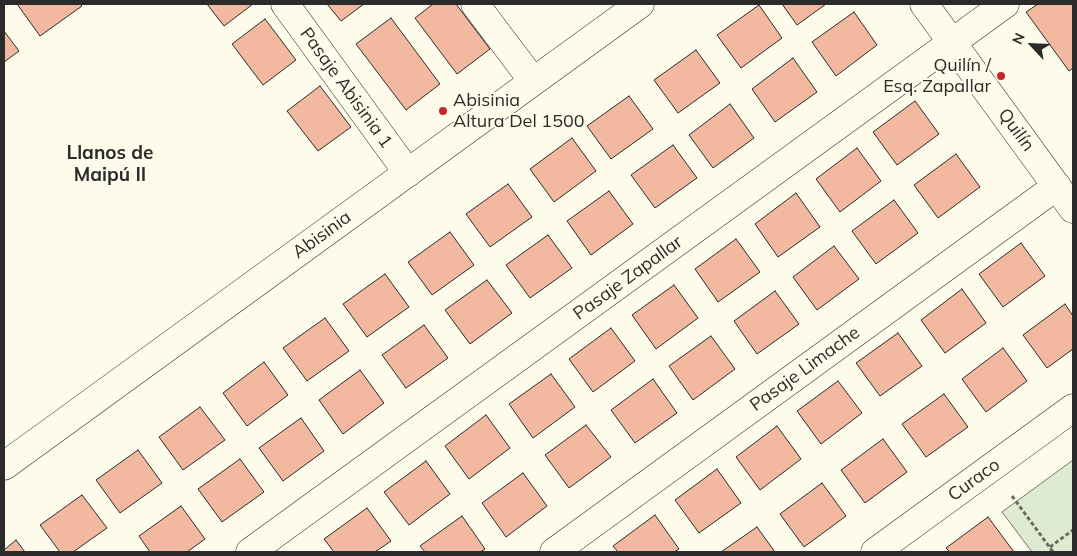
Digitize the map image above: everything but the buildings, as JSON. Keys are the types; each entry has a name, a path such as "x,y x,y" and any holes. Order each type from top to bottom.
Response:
{"street":[{"name":"Pasaje Abisinia 1","path":"285,4 408,172"},
{"path":"475,4 533,81"},
{"name":"Abisinia","path":"4,466 640,4"},
{"name":"Quilín","path":"924,4 1073,209"},
{"name":"Pasaje Zapallar","path":"250,552 1006,4"},
{"name":"Pasaje Limache","path":"554,552 1057,186"},
{"name":"Curaco","path":"875,552 1073,408"}],"path":[{"path":"992,467 1053,552"},
{"path":"1050,547 1073,530"}],"green space":[{"path":"1073,460 1073,552 1032,552 1002,512"}],"place":[{"name":"Quilín / Esq. Zapallar","path":"1001,76"},
{"name":"Abisinia Altura Del 1500","path":"443,111"}],"district":[{"name":"Llanos de Maipú II","path":"110,164"}]}
